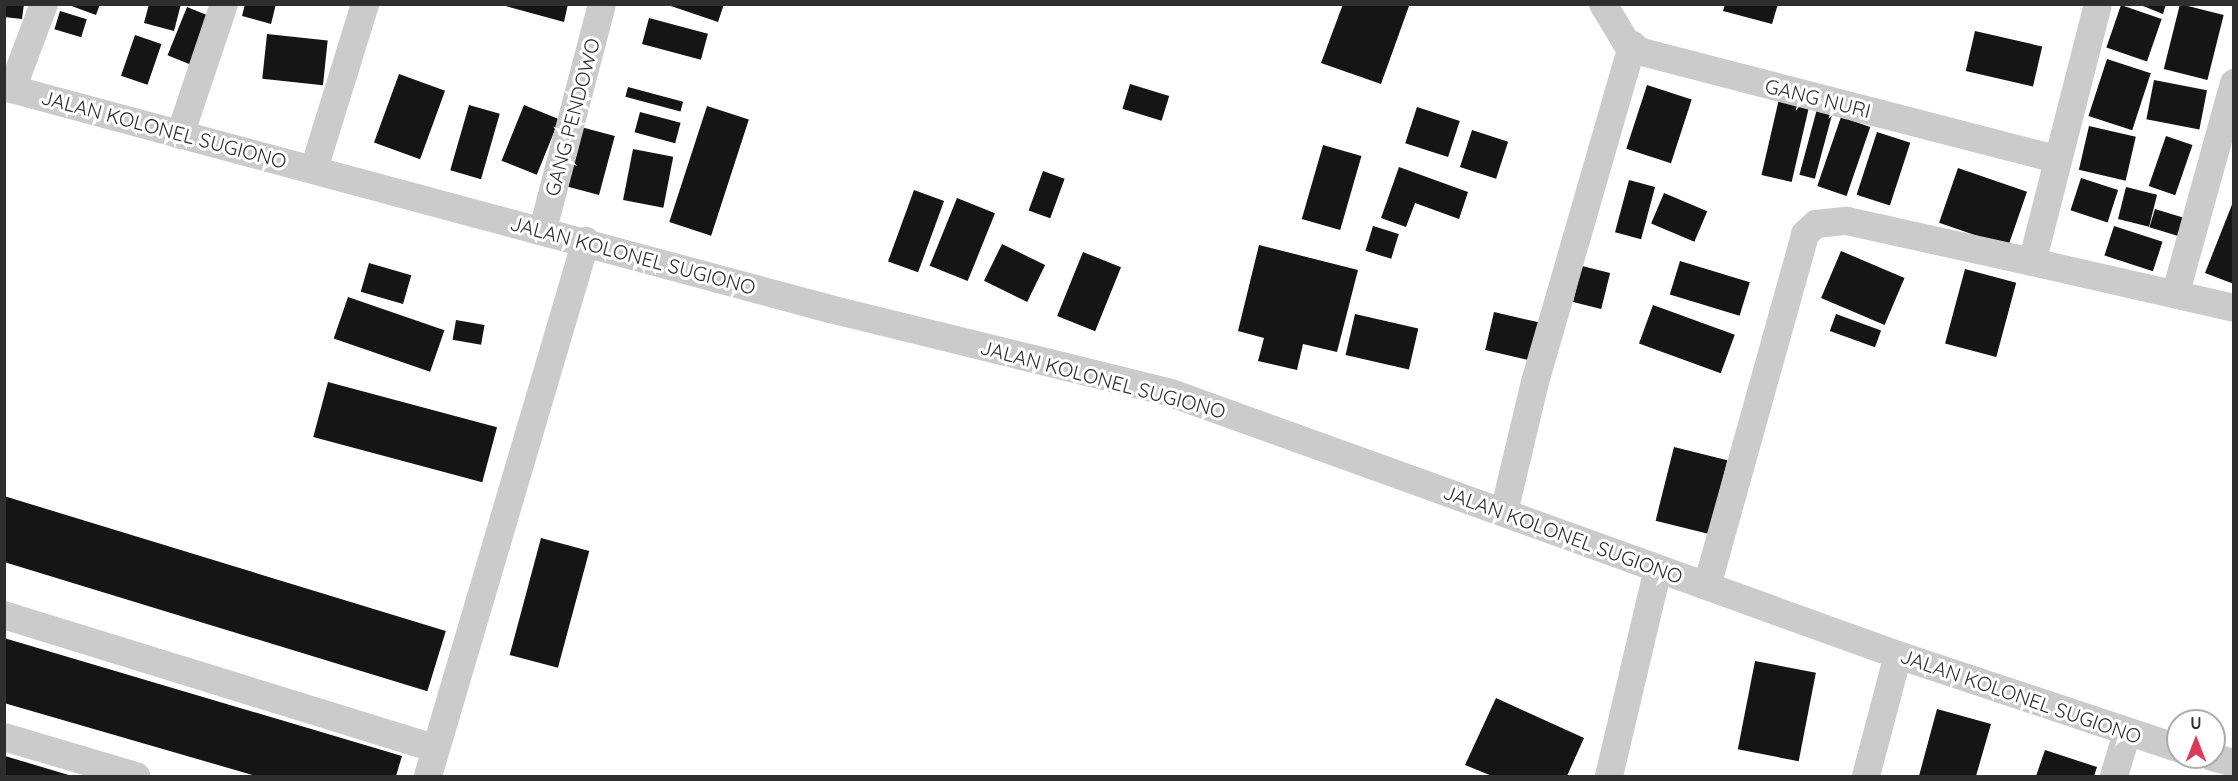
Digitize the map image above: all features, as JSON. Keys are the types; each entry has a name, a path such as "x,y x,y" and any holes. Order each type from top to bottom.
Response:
{"street":[{"path":"8,88 44,4"},
{"path":"180,135 224,4"},
{"path":"314,169 365,4"},
{"name":"GANG PENDOWO","path":"543,229 602,4"},
{"path":"1504,512 1535,382 1632,45 1604,4"},
{"path":"2032,261 2056,159 2098,4"},
{"name":"GANG NURI","path":"1632,45 2056,159"},
{"path":"2176,292 2234,84"},
{"name":"JALAN KOLONEL SUGIONO","path":"8,88 180,135 1171,393 1898,655 2127,733 2166,744"},
{"path":"1707,586 1805,234 1816,224 1848,221 2176,292 2234,308"},
{"path":"428,777 586,241"},
{"path":"1609,777 1658,568"},
{"path":"4,615 436,749"},
{"path":"1866,777 1898,655"},
{"path":"2114,777 2127,733"},
{"path":"4,737 136,777"}],"building":[{"path":"4,4 24,4 22,19 4,17"},
{"path":"66,4 100,4 96,15"},
{"path":"149,4 181,4 174,31 144,23"},
{"path":"245,4 276,4 271,24 242,16"},
{"path":"498,4 568,4 564,22"},
{"path":"665,4 724,4 718,22"},
{"path":"1343,4 1409,6 1381,84 1321,63"},
{"path":"1725,4 1778,4 1772,24 1723,11"},
{"path":"2138,4 2166,4 2163,14"},
{"path":"2180,4 2224,15 2207,80 2164,69"},
{"path":"2121,5 2162,19 2147,62 2106,48"},
{"path":"187,7 209,16 190,64 168,55"},
{"path":"60,11 87,19 81,37 54,29"},
{"path":"649,18 708,34 701,60 642,44"},
{"path":"1975,31 2042,47 2033,86 1966,71"},
{"path":"267,34 328,40 323,85 262,79"},
{"path":"135,35 161,44 147,85 121,76"},
{"path":"2107,59 2151,73 2132,130 2088,116"},
{"path":"399,74 445,91 420,159 374,143"},
{"path":"2154,80 2207,90 2199,130 2146,119"},
{"path":"1130,84 1169,96 1162,121 1122,109"},
{"path":"1647,85 1692,100 1671,163 1626,149"},
{"path":"628,87 683,102 680,111 625,97"},
{"path":"1779,99 1809,106 1792,182 1761,175"},
{"path":"469,105 500,114 481,179 450,170"},
{"path":"524,105 559,119 537,175 502,161"},
{"path":"707,106 749,120 711,236 669,222"},
{"path":"1417,107 1460,121 1448,157 1405,143"},
{"path":"1817,109 1832,113 1815,179 1799,175"},
{"path":"640,112 681,123 675,143 635,132"},
{"path":"1841,117 1870,127 1847,196 1817,186"},
{"path":"2089,126 2136,137 2126,181 2079,170"},
{"path":"581,127 615,136 599,195 565,186"},
{"path":"1472,130 1508,142 1496,179 1460,167"},
{"path":"1877,132 1910,143 1890,206 1857,195"},
{"path":"2166,136 2192,145 2175,195 2149,186"},
{"path":"1323,145 1361,156 1340,230 1302,219"},
{"path":"633,149 673,157 663,208 623,200"},
{"path":"1399,167 1468,192 1459,219 1415,203 1406,227 1381,218"},
{"path":"1958,168 2027,192 2008,247 1939,223"},
{"path":"1043,171 1065,179 1050,218 1029,210"},
{"path":"2081,178 2118,190 2108,222 2070,210"},
{"path":"1629,180 1655,187 1641,239 1615,232"},
{"path":"2126,187 2157,195 2149,227 2118,219"},
{"path":"914,190 944,201 918,272 888,261"},
{"path":"1664,193 1707,211 1694,242 1651,223"},
{"path":"957,198 995,213 968,281 930,266"},
{"path":"2234,202 2234,284 2205,273"},
{"path":"2155,209 2184,218 2178,236 2149,227"},
{"path":"1373,226 1399,234 1391,259 1365,251"},
{"path":"2114,226 2163,242 2153,271 2104,255"},
{"path":"1002,244 1045,265 1027,302 984,281"},
{"path":"1259,245 1358,270 1337,352 1303,344 1297,370 1258,361 1264,338 1238,331"},
{"path":"1841,251 1905,278 1885,325 1821,298"},
{"path":"1083,252 1121,267 1095,331 1057,316"},
{"path":"1680,261 1750,282 1740,316 1670,294"},
{"path":"369,263 411,275 403,304 361,292"},
{"path":"1582,266 1610,273 1601,309 1573,302"},
{"path":"1965,269 2016,283 1996,357 1945,343"},
{"path":"348,297 444,330 430,372 334,339"},
{"path":"1653,305 1735,335 1721,373 1639,344"},
{"path":"1494,312 1540,323 1531,361 1485,350"},
{"path":"1355,314 1418,329 1409,370 1346,355"},
{"path":"1836,314 1881,330 1875,347 1830,331"},
{"path":"456,320 485,325 481,345 453,340"},
{"path":"328,382 497,427 482,482 313,437"},
{"path":"1674,447 1727,460 1709,534 1656,521"},
{"path":"4,496 446,631 427,691 4,562"},
{"path":"541,538 589,551 558,668 510,655"},
{"path":"4,638 402,756 396,776 256,776 4,703"},
{"path":"1755,661 1816,673 1799,761 1738,749"},
{"path":"1496,698 1584,738 1567,776 1492,776 1465,765"},
{"path":"1937,709 1991,724 1976,776 1919,776"},
{"path":"2045,750 2097,767 2094,776 2036,776"},
{"path":"5,756 72,776 5,776"}]}
